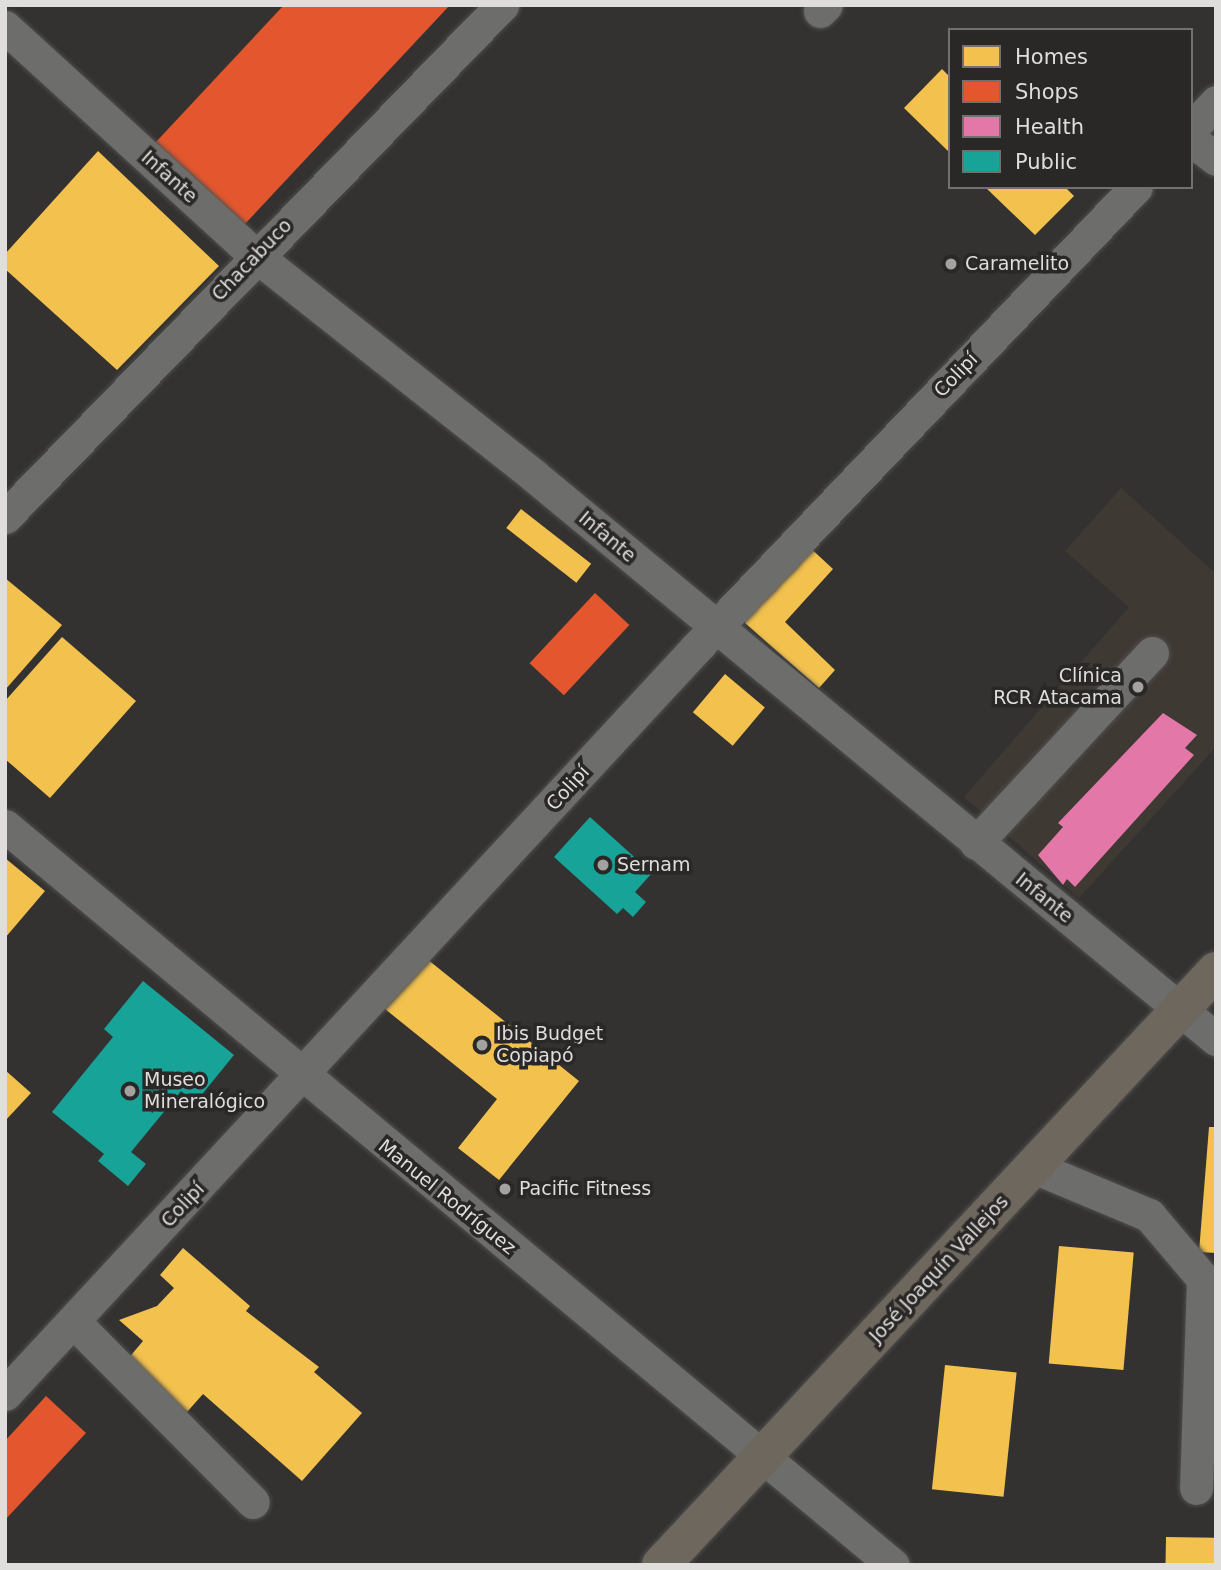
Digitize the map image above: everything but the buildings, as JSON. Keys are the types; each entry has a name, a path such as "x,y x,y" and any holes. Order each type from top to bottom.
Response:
{"main road":[{"name":"José Joaquín Vallejos","path":"660,1565 1182,1011 1216,971"}],"street":[{"name":"Chacabuco","path":"5,517 502,5"},
{"name":"Infante","path":"5,27 256,256 1216,1039"},
{"path":"1193,127 1216,102"},
{"path":"1193,141 1216,159"},
{"name":"Colipí","path":"5,1394 303,1079 715,628 1134,189"},
{"path":"976,843 1152,653"},
{"name":"Manuel Rodríguez","path":"5,826 303,1079 893,1565"},
{"path":"1034,1167 1149,1214 1203,1279 1196,1488"},
{"path":"73,1321 253,1502"}],"shaded area":[{"name":"Clínica RCR Atacama","path":"1121,488 1216,574 1216,747 1079,898 964,797 1129,607 1065,551"}],"place":[{"name":"Caramelito","path":"951,264"},
{"name":"Clínica RCR Atacama","path":"1138,687"},
{"name":"Sernam","path":"603,865"},
{"name":"Ibis Budget Copiapó","path":"482,1045"},
{"name":"Museo Mineralógico","path":"130,1091"},
{"name":"Pacific Fitness","path":"505,1189"}]}
